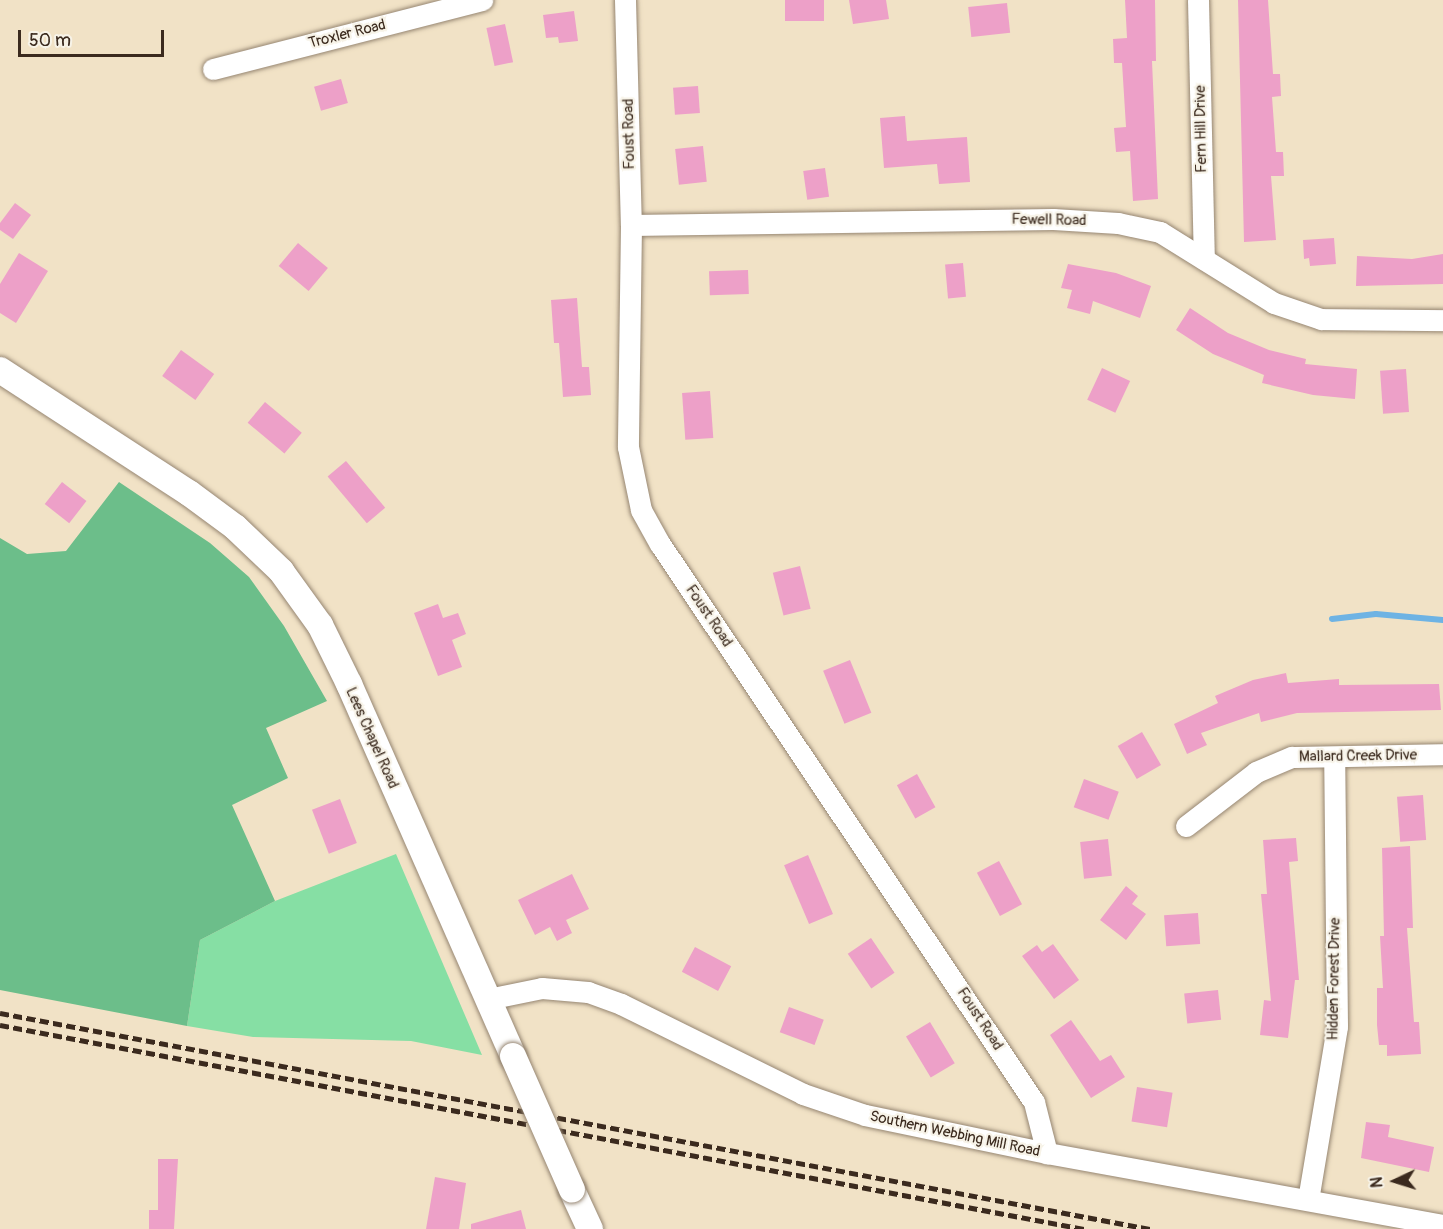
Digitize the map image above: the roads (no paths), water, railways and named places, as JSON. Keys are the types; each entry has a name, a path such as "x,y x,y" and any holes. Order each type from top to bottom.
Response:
{"main road":[{"name":"Lees Chapel Road","path":"0,370 189,493 235,526 281,571 320,626 349,684 590,1229"}],"street":[{"name":"Troxler Road","path":"213,69 482,0"},
{"name":"Foust Road","path":"625,0 631,225 628,447 641,510 1034,1102 1047,1153"},
{"name":"Fern Hill Drive","path":"1198,0 1204,259"},
{"name":"Fewell Road","path":"631,225 1053,219 1118,223 1160,232 1274,303 1321,319 1443,320"},
{"name":"Mallard Creek Drive","path":"1186,826 1256,772 1292,757 1443,754"},
{"name":"Hidden Forest Drive","path":"1308,1200 1337,1026 1334,757"},
{"name":"Southern Webbing Mill Road","path":"488,999 542,988 588,992 824,1101 865,1115 1047,1153 1443,1225"}],"waterway":[{"path":"1332,619 1376,614 1443,620"}],"railway":[{"path":"0,1013 1150,1229"},
{"path":"0,1025 1084,1229"}]}
